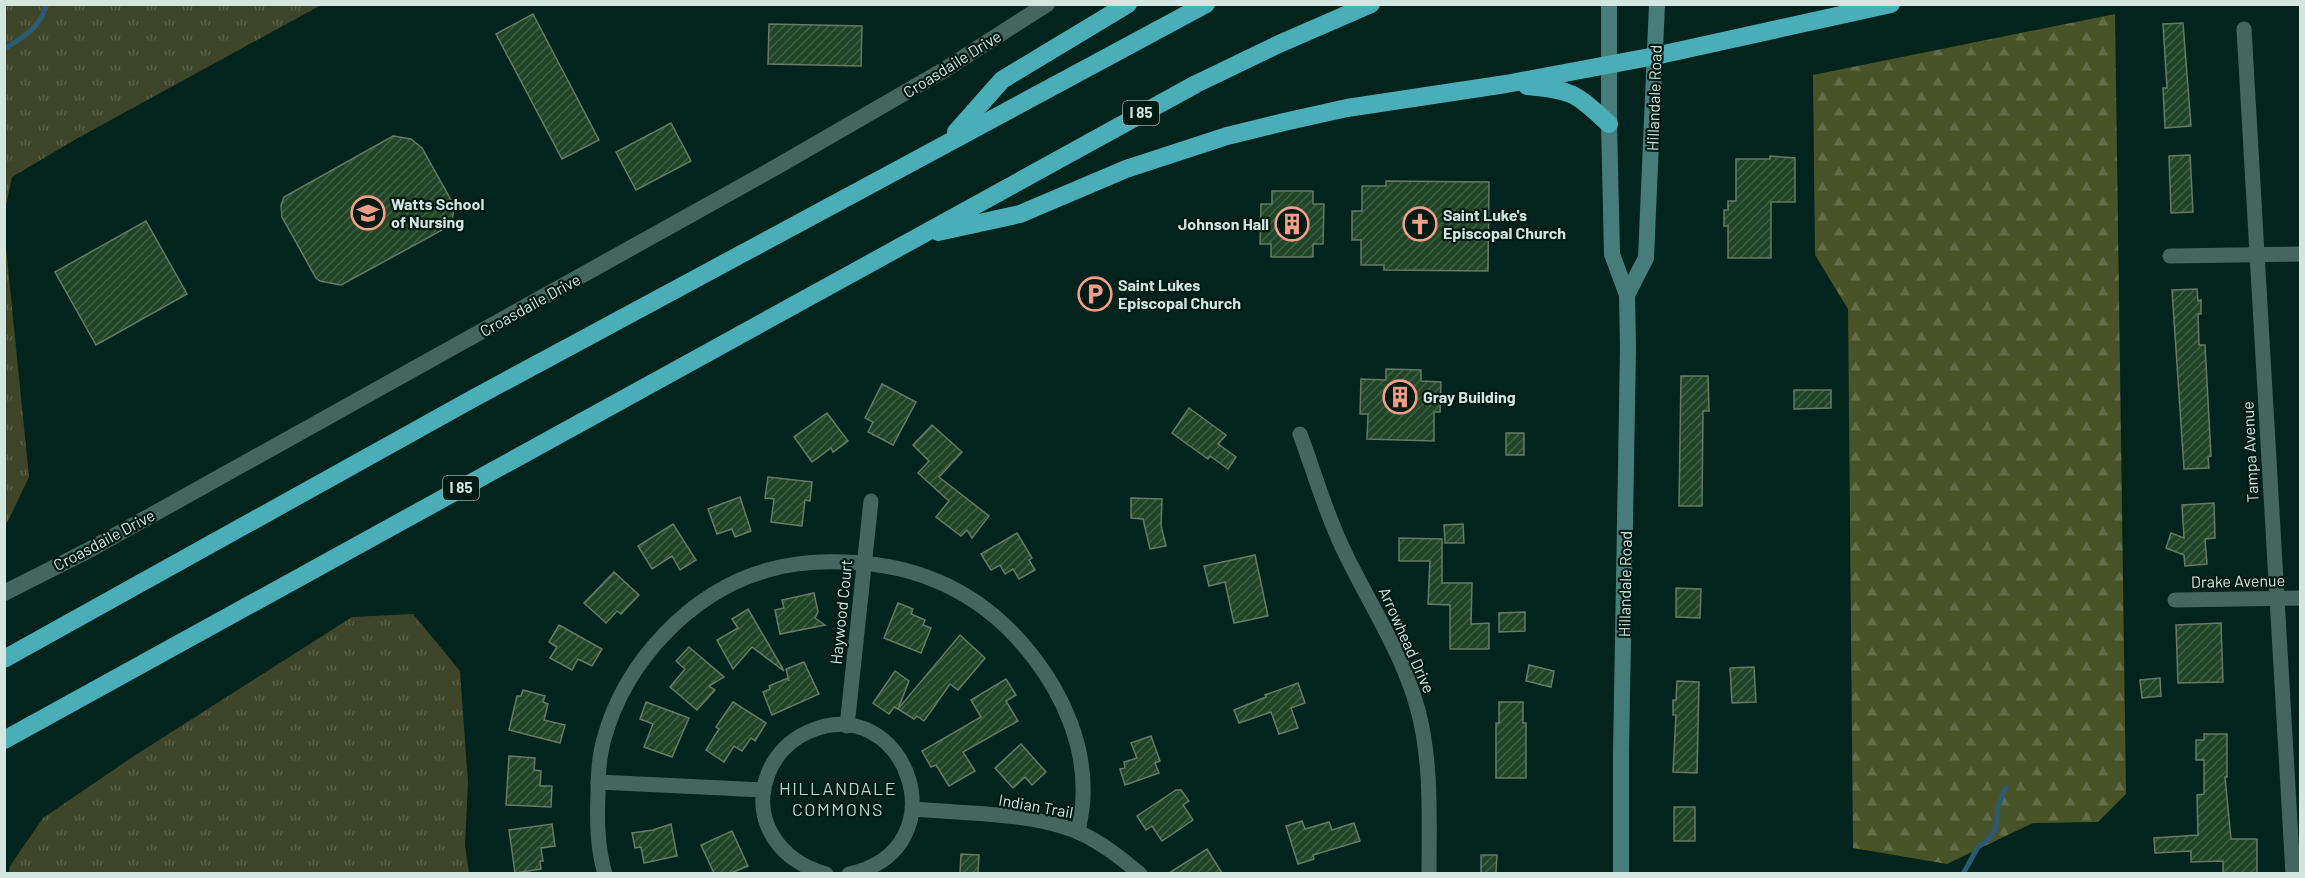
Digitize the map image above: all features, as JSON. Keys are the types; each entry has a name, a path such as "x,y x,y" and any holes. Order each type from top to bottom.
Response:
{"highway":[{"path":"947,142 1002,80 1128,4"},
{"path":"9,655 474,398 1206,4"},
{"name":"I 85","path":"4,740 1196,84 1279,44 1371,4"},
{"path":"919,236 1020,214 1126,169 1238,133 1347,108 1506,84 1656,56 1891,4"},
{"path":"1506,84 1569,92 1581,98 1609,124"}],"main road":[{"name":"Hillandale Road","path":"1627,295 1646,258 1657,5"},
{"name":"Hillandale Road","path":"1609,9 1612,254 1627,295 1628,348 1621,873"}],"street":[{"name":"Croasdaile Drive","path":"4,593 89,550 778,166 944,70 1047,4"},
{"name":"Tampa Avenue","path":"2244,29 2293,873"},
{"path":"2170,256 2301,254"},
{"name":"Arrowhead Drive","path":"1300,434 1327,515 1379,618 1418,709 1426,748 1429,873"},
{"name":"Haywood Court","path":"847,726 871,501"},
{"path":"605,873 597,821 598,782 604,739 619,701 637,667 658,641 686,614 708,598 741,580 767,570 829,561 890,565 915,571 942,582 972,598 1026,646 1056,688 1074,732 1083,776 1083,798 1078,832"},
{"name":"Drake Avenue","path":"2175,600 2301,598"},
{"path":"826,873 812,870 797,862 784,851 774,838 763,806 768,774 775,759 793,741 814,729 831,726 847,726 871,733 892,748 902,761 913,793 913,809 909,825 890,854 877,864 862,871 849,873"},
{"path":"598,782 764,790"},
{"name":"Indian Trail","path":"913,809 1010,817 1037,821 1078,832 1118,855 1140,873"}],"green space":[{"path":"5,4 321,5 78,138 12,177 5,210"},
{"path":"2115,14 2126,794 2098,822 2033,823 1947,864 1853,848 1848,309 1815,255 1813,75"},
{"path":"5,238 29,477 5,525"},
{"path":"413,614 460,671 468,782 465,846 469,873 9,873 10,866 43,818 134,756 352,617"}],"building":[{"path":"533,14 599,140 562,159 496,34"},
{"path":"2183,23 2191,126 2165,128 2163,88 2167,88 2163,24"},
{"path":"769,24 862,26 861,66 768,64"},
{"path":"671,123 691,161 636,190 616,152"},
{"name":"Watts School of Nursing","path":"393,136 411,139 422,148 451,200 454,209 452,221 444,229 341,285 320,281 316,278 282,217 281,205 284,197"},
{"path":"2190,155 2193,212 2171,213 2169,156"},
{"path":"1770,156 1795,158 1795,202 1771,202 1771,258 1728,258 1728,226 1724,226 1724,210 1728,210 1728,201 1736,201 1736,159 1770,159"},
{"name":"Saint Luke's Episcopal Church","path":"1386,181 1489,182 1488,271 1384,270 1384,265 1361,265 1361,240 1352,240 1352,211 1362,211 1362,186 1386,186"},
{"name":"Johnson Hall","path":"1272,191 1313,191 1313,204 1324,204 1323,244 1313,244 1313,257 1271,257 1271,244 1260,244 1261,204 1272,204"},
{"path":"146,221 187,294 96,345 55,272"},
{"path":"2197,289 2198,301 2201,300 2201,314 2198,314 2199,345 2205,345 2211,456 2208,457 2209,468 2184,469 2172,290"},
{"name":"Gray Building","path":"1386,369 1421,370 1421,381 1441,382 1440,412 1434,412 1434,441 1367,439 1368,414 1360,414 1361,379 1386,380"},
{"path":"1681,376 1708,376 1709,411 1703,411 1702,506 1679,506"},
{"path":"882,384 916,402 893,445 868,432 873,422 865,418"},
{"path":"1794,390 1831,390 1831,408 1794,409"},
{"path":"1189,408 1226,435 1218,444 1236,457 1228,469 1210,456 1208,459 1172,433"},
{"path":"827,413 848,441 833,452 831,448 812,462 794,437"},
{"path":"932,425 962,452 939,477 989,516 972,538 967,530 961,536 936,517 949,501 918,473 929,461 913,445"},
{"path":"1506,433 1524,433 1524,455 1506,455"},
{"path":"768,477 812,482 810,501 805,500 802,526 771,522 774,499 765,498"},
{"path":"740,497 751,531 735,537 732,529 717,534 708,509"},
{"path":"1131,498 1162,499 1161,526 1166,546 1150,549 1143,519 1131,518"},
{"path":"2214,503 2215,538 2205,539 2207,564 2185,566 2184,555 2166,548 2171,533 2184,538 2182,505"},
{"path":"673,524 696,560 680,570 672,556 652,569 638,546"},
{"path":"1463,524 1464,543 1445,543 1444,525"},
{"path":"1017,533 1032,558 1029,560 1035,570 1019,579 1013,569 1005,574 1000,565 991,570 981,554"},
{"path":"1399,538 1442,539 1442,583 1472,583 1471,624 1489,623 1489,649 1450,649 1450,605 1428,604 1430,561 1399,561"},
{"path":"1255,555 1268,616 1234,623 1225,582 1209,586 1204,566"},
{"path":"614,572 639,595 621,614 617,611 606,623 584,603"},
{"path":"1676,588 1701,589 1700,618 1676,617"},
{"path":"814,593 818,612 815,618 825,625 780,634 775,610 784,608 782,600"},
{"path":"898,603 913,609 911,614 925,620 923,625 931,628 921,653 884,638"},
{"path":"748,609 784,671 752,647 733,669 717,640 738,628 732,619"},
{"path":"1525,612 1525,631 1499,632 1499,613"},
{"path":"2221,623 2223,682 2178,683 2176,625"},
{"path":"559,625 602,649 592,666 578,659 572,670 550,658 557,647 549,642"},
{"path":"960,635 985,658 958,690 950,684 924,721 917,716 914,719 898,709"},
{"path":"689,647 724,677 709,686 715,690 697,710 670,687 685,669 676,661"},
{"path":"804,662 819,694 772,715 763,692 770,689 769,686 788,678 789,681 786,669"},
{"path":"1529,665 1554,671 1551,687 1526,681"},
{"path":"1754,667 1756,702 1732,703 1730,668"},
{"path":"895,671 909,681 898,709 894,707 889,714 873,703"},
{"path":"2160,678 2161,696 2142,698 2140,680"},
{"path":"1006,679 1016,695 1006,701 1018,721 963,752 975,771 949,786 936,765 931,767 922,751 981,717 971,700"},
{"path":"1677,681 1699,682 1697,773 1673,772 1676,715 1673,715 1673,700 1676,700"},
{"path":"1298,683 1305,703 1291,708 1298,728 1279,734 1271,712 1239,723 1234,710"},
{"path":"523,690 545,696 543,702 548,704 544,720 565,725 560,743 509,730 517,696 521,696"},
{"path":"646,702 689,718 672,757 644,747 653,724 640,719"},
{"path":"733,702 766,723 755,741 751,738 742,751 734,746 724,762 706,750 719,729 716,727"},
{"path":"1499,702 1523,702 1523,723 1526,723 1526,778 1496,778 1496,723 1499,723"},
{"path":"2204,734 2227,734 2227,777 2225,777 2231,839 2257,839 2257,873 2223,873 2223,861 2191,862 2191,851 2155,853 2154,838 2198,835 2197,795 2204,794 2204,760 2196,760 2196,740 2204,740"},
{"path":"1151,736 1160,761 1155,763 1159,773 1125,785 1120,769 1125,768 1124,762 1137,758 1131,743"},
{"path":"1021,744 1046,772 1032,785 1025,777 1013,788 995,768"},
{"path":"509,756 535,758 534,770 541,771 540,786 552,786 551,807 506,805"},
{"path":"1176,790 1181,790 1189,801 1183,805 1193,820 1162,841 1152,826 1146,830 1137,816"},
{"path":"1674,807 1695,807 1695,841 1674,841"},
{"path":"1302,821 1305,829 1329,822 1332,830 1354,823 1360,841 1313,855 1314,859 1298,864 1286,826"},
{"path":"552,824 555,846 541,848 543,861 540,861 541,869 515,873 509,830"},
{"path":"671,824 677,856 644,863 641,847 635,848 632,833"},
{"path":"732,831 748,866 731,873 714,873 701,845"},
{"path":"1207,849 1222,873 1169,873"},
{"path":"961,854 979,855 978,873 960,873"},
{"path":"1481,855 1497,855 1496,873 1481,873"}],"waterway":[{"path":"4,49 36,25 46,4"},
{"path":"1963,874 1978,847 1988,840 1996,828 1998,806 2006,787"}],"place":[{"name":"Watts School of Nursing","path":"368,213"},
{"name":"Johnson Hall","path":"1292,224"},
{"name":"Saint Luke's Episcopal Church","path":"1420,224"},
{"name":"Saint Lukes Episcopal Church","path":"1095,294"},
{"name":"Gray Building","path":"1400,397"}],"district":[{"name":"HILLANDALE COMMONS","path":"838,799"}]}
